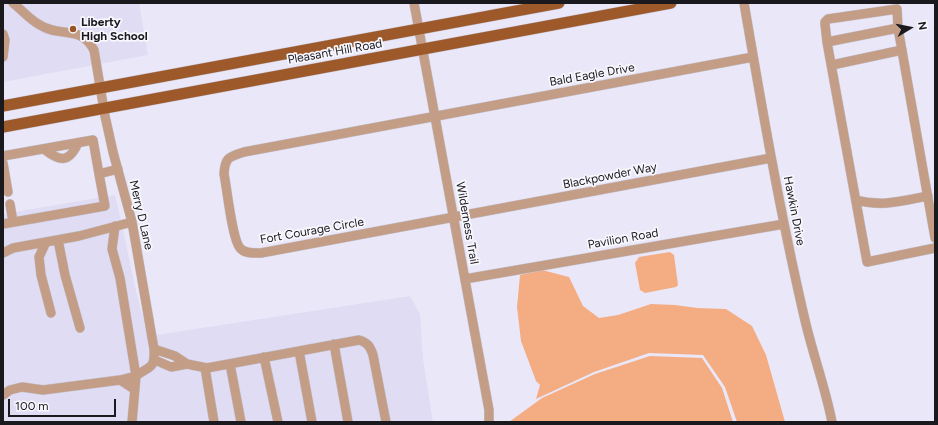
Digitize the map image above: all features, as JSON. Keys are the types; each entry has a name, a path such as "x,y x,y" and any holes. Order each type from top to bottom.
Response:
{"main road":[{"name":"Pleasant Hill Road","path":"3,106 559,3"},
{"name":"Pleasant Hill Road","path":"3,127 671,3"}],"street":[{"name":"Merry D Lane","path":"13,3 40,26 79,34 90,43 94,50 104,108 132,222 155,360"},
{"name":"Wilderness Trail","path":"414,3 490,422"},
{"name":"Hawkin Drive","path":"744,3 784,224 804,318 832,422"},
{"path":"935,238 898,28 897,5 828,19 825,24 867,262 935,248"},
{"path":"828,42 898,28"},
{"path":"3,34 5,40 3,57"},
{"path":"832,65 902,50"},
{"name":"Bald Eagle Drive","path":"435,116 753,58"},
{"name":"Fort Courage Circle","path":"435,116 231,156 225,163 224,174 235,239 240,249 249,254 260,253 454,217"},
{"path":"3,156 93,140 105,206 3,224"},
{"name":"Blackpowder Way","path":"454,217 772,158"},
{"path":"3,163 8,192"},
{"path":"99,174 118,170"},
{"path":"856,200 870,204 886,204 928,196"},
{"path":"10,204 13,222"},
{"path":"3,253 13,248 79,236 132,222"},
{"name":"Pavilion Road","path":"465,279 784,224"},
{"path":"115,226 112,248 120,278 136,376 132,422"},
{"path":"58,240 65,275 80,328"},
{"path":"46,242 39,257 41,275 51,313"},
{"path":"154,349 175,356 187,364 205,368 359,340 365,342 370,347 373,354 386,422"},
{"path":"334,344 348,422"},
{"path":"299,351 312,422"},
{"path":"264,357 278,422"},
{"path":"3,395 10,390 22,387 43,390 120,380 136,376 151,368 155,360 171,367 187,364"},
{"path":"230,364 241,422"},
{"path":"205,368 214,422"},
{"path":"120,380 134,389"}],"shaded area":[{"name":"Liberty High School","path":"3,3 139,3 148,55 3,82"},
{"path":"115,195 150,348 149,351 151,360 148,365 132,376 128,422 3,422 3,214"},
{"path":"670,252 674,255 678,285 676,287 645,293 640,290 635,263 639,257"},
{"path":"542,270 569,277 583,306 599,318 618,315 651,304 726,309 752,326 766,355 785,422 737,422 725,387 703,355 649,353 594,372 536,399 540,385 536,381 521,341 517,307 520,275"},
{"path":"410,296 420,314 423,359 433,422 390,422 377,354 373,345 367,338 360,336 207,364 191,362 191,360 158,346 156,335"},
{"path":"358,344 363,345 369,356 382,422 136,422 140,378 152,371 157,365 208,372"},
{"path":"650,356 702,358 722,388 733,422 509,422 542,398 595,374"}],"place":[{"name":"Liberty High School","path":"73,29"}]}
